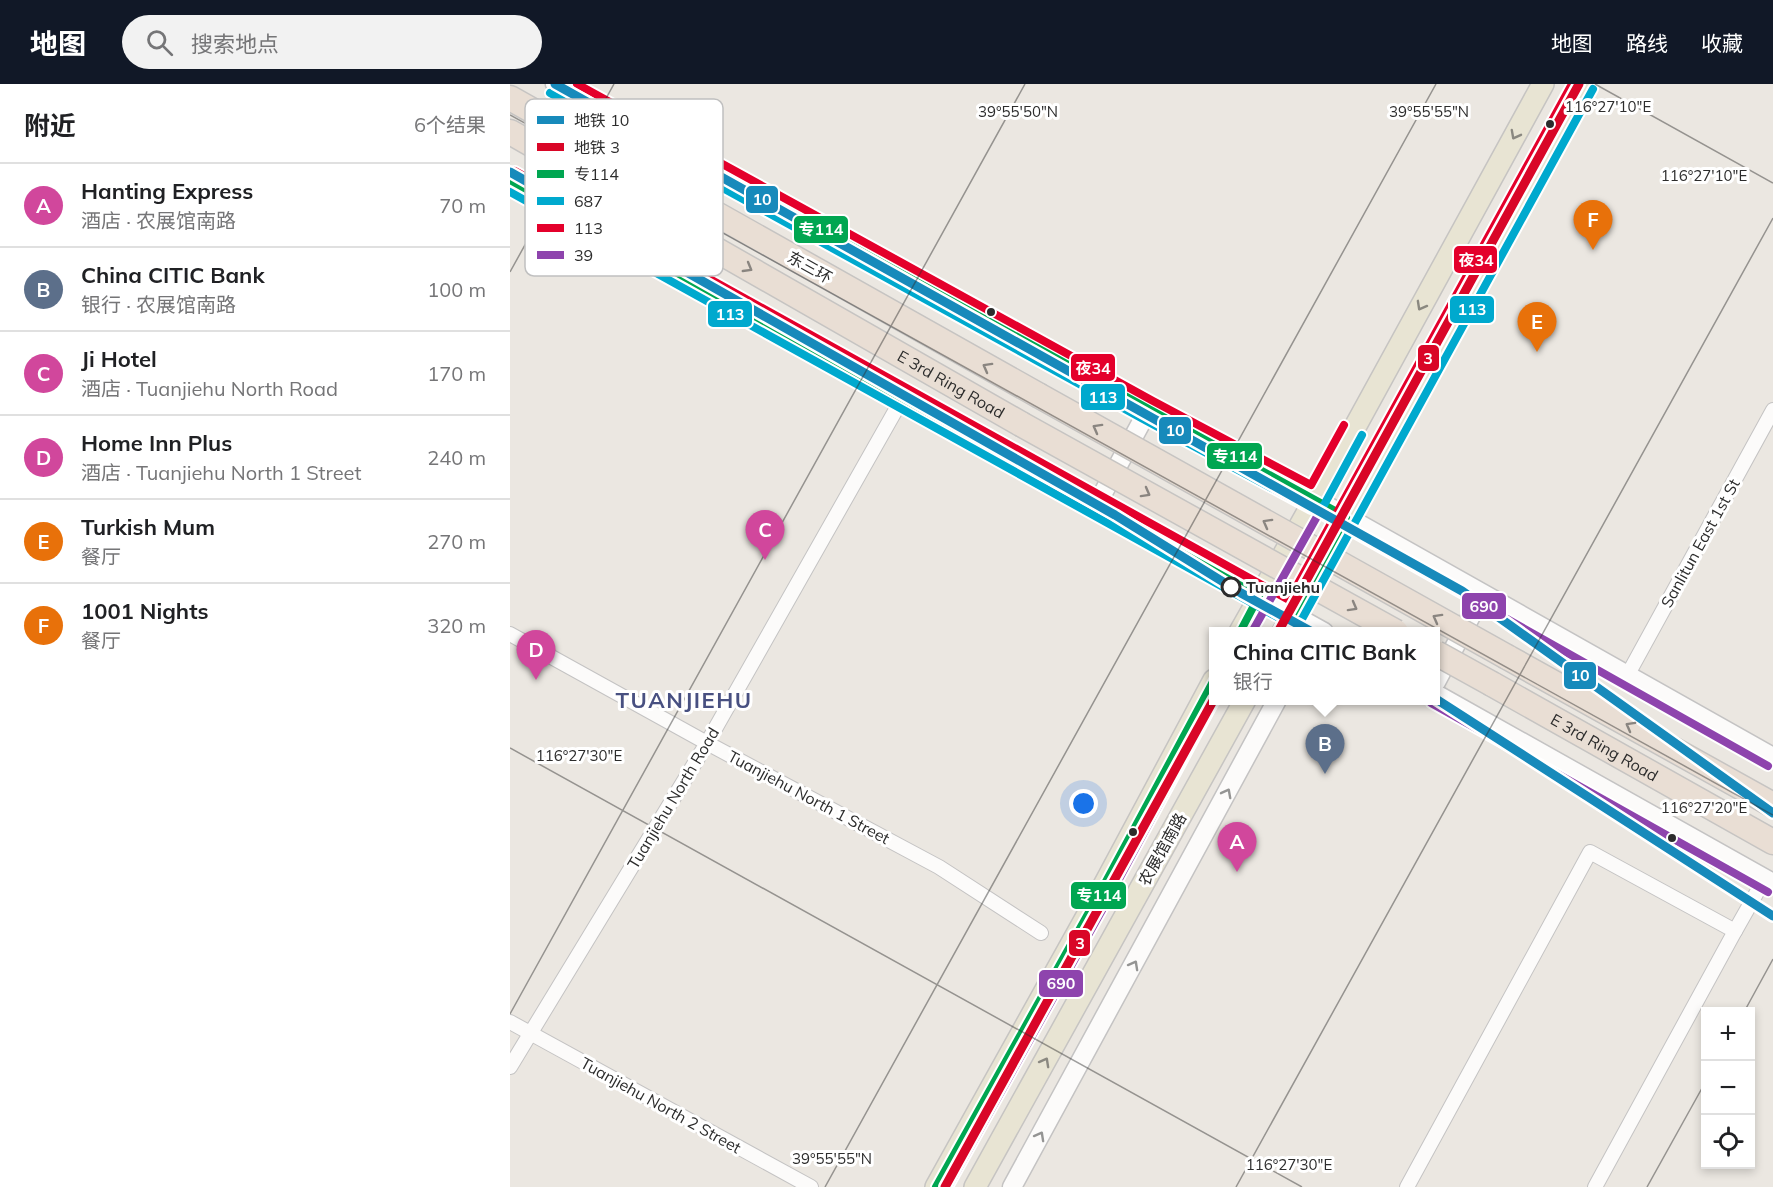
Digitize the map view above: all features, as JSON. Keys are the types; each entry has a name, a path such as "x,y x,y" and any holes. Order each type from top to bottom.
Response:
{"highway":[{"path":"516,84 534,99"},
{"path":"510,98 525,106"},
{"name":"东三环","path":"723,217 1038,395"},
{"name":"E 3rd Ring Road","path":"723,254 1021,424 1387,627"},
{"name":"E 3rd Ring Road","path":"1038,395 1773,805"},
{"name":"E 3rd Ring Road","path":"1440,655 1773,842"}],"main road":[{"path":"1243,627 1315,500 1543,84"},
{"path":"1303,626 1346,517 1584,84"},
{"path":"936,1187 1097,898 1209,689"},
{"name":"农展馆南路","path":"975,1187 1242,705"}],"street":[{"path":"555,84 582,99"},
{"path":"723,177 1148,411 1346,517 1773,757"},
{"path":"510,180 525,188"},
{"path":"682,276 1259,596 1303,626"},
{"name":"Tuanjiehu North Road","path":"510,1067 707,743 902,399"},
{"name":"Sanlitun East 1st St","path":"1627,676 1773,410"},
{"path":"1096,506 1148,411"},
{"path":"1440,674 1482,595"},
{"name":"Tuanjiehu North 1 Street","path":"510,634 939,867 1041,933"},
{"path":"1440,696 1769,881 1735,931 1595,1187"},
{"name":"农展馆南路","path":"1014,1186 1274,705"},
{"path":"1407,1187 1590,852 1735,931"},
{"name":"Tuanjiehu North 2 Street","path":"510,1022 811,1187"}],"metro line":[{"name":"10","path":"555,84 582,99"},
{"name":"3","path":"1281,627 1579,84"},
{"name":"10","path":"510,172 525,181"},
{"name":"10","path":"723,178 1462,591 1773,813"},
{"name":"10","path":"693,276 1115,515 1241,593 1303,627"},
{"name":"10","path":"1440,702 1773,916"},
{"name":"3","path":"945,1187 1211,705"}],"transit line":[{"name":"专114","path":"555,84 582,99"},
{"name":"夜34","path":"577,84 604,99"},
{"name":"夜34","path":"704,276 1289,600 1572,84"},
{"name":"113","path":"662,276 1288,623 1294,624 1302,619 1593,89"},
{"name":"113","path":"550,93 561,99"},
{"name":"夜34","path":"723,164 1153,401 1311,485 1344,425"},
{"name":"夜34","path":"515,171 525,177"},
{"name":"专114","path":"723,176 1346,517 1286,627"},
{"name":"专114","path":"510,180 525,188"},
{"name":"113","path":"723,188 1311,509 1318,509 1324,505 1362,435"},
{"name":"113","path":"510,192 525,200"},
{"name":"专114","path":"683,276 1259,596 1243,627"},
{"name":"690","path":"1255,627 1319,513 1768,766"},
{"name":"专114","path":"936,1187 1102,889 1209,689"},
{"name":"690","path":"948,1187 1111,894 1212,705"},
{"name":"690","path":"1435,705 1768,892"}],"place":[{"name":"1001 Nights","path":"1593,250"},
{"name":"Turkish Mum","path":"1537,352"},
{"name":"Ji Hotel","path":"765,560"},
{"name":"Tuanjiehu","path":"1231,587"},
{"name":"Home Inn Plus","path":"536,680"},
{"name":"China CITIC Bank","path":"1325,774"},
{"name":"Hanting Express","path":"1237,872"}],"district":[{"name":"TUANJIEHU","path":"684,700"}]}
